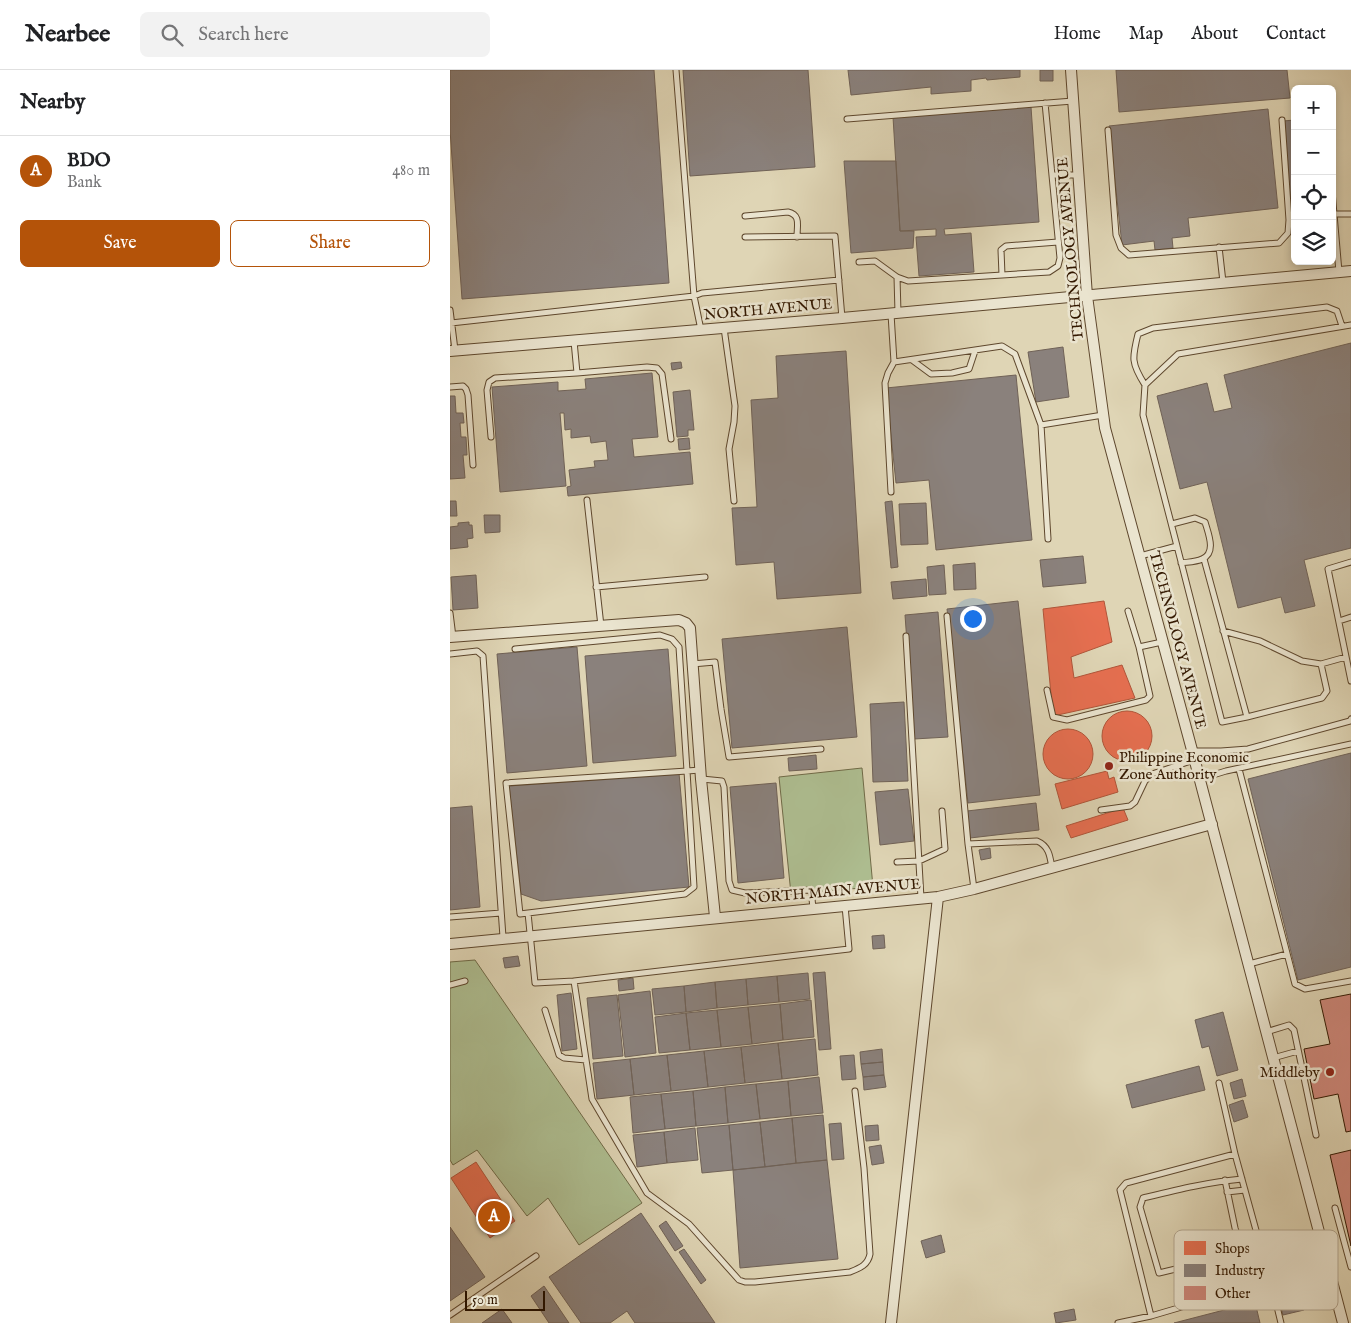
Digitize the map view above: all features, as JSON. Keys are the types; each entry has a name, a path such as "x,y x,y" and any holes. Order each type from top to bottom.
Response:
{"street":[{"name":"TECHNOLOGY AVENUE","path":"1071,70 1087,296 1105,428 1212,824 1318,1230"},
{"name":"NORTH AVENUE","path":"452,350 894,314 1351,271"},
{"path":"451,637 679,620 686,623 690,628 701,775 715,917"},
{"name":"NORTH MAIN AVENUE","path":"450,944 938,897 974,889 1212,824"},
{"path":"891,1323 938,897"},
{"name":"TECHNOLOGY AVENUE","path":"1338,1304 1343,1323"}],"lane":[{"path":"676,70 694,296 701,330"},
{"path":"847,119 1073,101"},
{"path":"859,262 875,261 897,277 908,281 1049,272 1058,266 1060,258 1045,104"},
{"path":"1108,130 1116,235 1121,248 1129,254 1279,243 1288,233 1289,220 1282,120"},
{"path":"1052,175 1078,175"},
{"path":"745,216 794,213 798,217 797,237"},
{"path":"1336,214 1351,214"},
{"path":"1335,220 1339,272"},
{"path":"745,238 835,236 842,318"},
{"path":"1002,275 1001,250 1006,246 1058,242"},
{"path":"1220,247 1223,282"},
{"path":"891,492 885,383 894,362 894,314 897,277"},
{"path":"452,322 694,296 702,293 839,280"},
{"path":"1321,664 1326,691 1322,698 1222,722 1143,415 1145,384 1135,370 1133,355 1138,334 1153,328 1327,307 1337,311 1342,326"},
{"path":"450,310 452,350"},
{"path":"1145,384 1178,354 1351,325"},
{"path":"724,328 735,406 734,422 728,449 734,501"},
{"path":"574,340 577,373"},
{"path":"894,362 1002,346 1014,354 1041,425 1048,539"},
{"path":"911,360 931,374 952,373 969,369 975,351"},
{"path":"491,437 487,390 489,382 495,378 647,367 657,368 662,374 671,439"},
{"path":"450,387 462,386 466,389 468,395 473,465"},
{"path":"1041,425 1103,415"},
{"path":"587,500 601,627"},
{"path":"1172,524 1194,518 1205,522 1211,540 1209,552 1204,559 1182,563"},
{"path":"1139,556 1178,546"},
{"path":"1204,559 1247,717"},
{"path":"1351,562 1328,569 1351,681"},
{"path":"596,587 705,577"},
{"path":"1046,690 1053,716 1067,720 1146,700 1150,696 1150,691 1128,611"},
{"path":"450,612 451,637"},
{"path":"947,616 968,844 974,889"},
{"path":"1338,621 1351,617"},
{"path":"1223,631 1260,641 1302,661 1321,664 1346,657"},
{"path":"515,649 660,635 672,639 678,647 687,770 694,887 685,894 520,914 506,783 687,770 722,781 724,787 729,881 732,890 745,893 811,890 813,908"},
{"path":"906,636 920,898"},
{"path":"1139,647 1162,642"},
{"path":"450,654 477,651 483,656 503,938"},
{"path":"692,664 715,662 729,757 821,749"},
{"path":"1101,810 1130,806 1135,802 1145,781 1152,774 1193,755 1248,749 1350,721 1351,719"},
{"path":"1200,779 1239,768 1351,744"},
{"path":"1239,768 1294,984 1305,989 1351,981"},
{"path":"897,862 919,861 945,849 942,811"},
{"path":"968,844 1037,841 1044,844 1049,852 1052,868"},
{"path":"528,913 535,983 574,981 849,949 845,905"},
{"path":"450,917 501,913"},
{"path":"1248,964 1287,954"},
{"path":"450,985 465,981"},
{"path":"574,981 592,1099 647,1193 689,1224 739,1280 745,1282 850,1272 869,1261 864,1168 855,1091"},
{"path":"545,1010 559,1055 564,1058 586,1060"},
{"path":"1266,1032 1291,1026 1316,1135"},
{"path":"1273,1058 1298,1051"},
{"path":"1219,1083 1235,1154 1256,1230"},
{"path":"1151,1316 1120,1190 1126,1183 1235,1154"},
{"path":"1174,1269 1159,1272 1140,1207 1143,1198 1204,1183 1242,1178"},
{"path":"1225,1180 1236,1230"},
{"path":"1227,1192 1245,1190"},
{"path":"1336,1208 1351,1267"},
{"path":"450,1315 536,1256"},
{"path":"1118,1323 1174,1310"},
{"path":"1278,1310 1281,1323"}],"green space":[{"path":"862,768 873,887 791,894 779,777"},
{"path":"475,960 642,1203 579,1245 548,1198 527,1216 477,1150 453,1165 450,1160 450,962"}],"building: Shops":[{"path":"1104,601 1112,642 1071,657 1074,678 1122,665 1135,698 1053,716 1043,609"},
{"path":"1127,711 1141,715 1148,722 1152,736 1148,750 1141,757 1127,761 1113,757 1106,750 1102,736 1106,722 1113,715"},
{"path":"1068,729 1082,733 1089,740 1093,754 1089,768 1082,775 1068,779 1054,775 1047,768 1043,754 1047,740 1054,733"},
{"path":"1107,771 1109,779 1114,777 1118,792 1062,809 1055,784"},
{"path":"1123,808 1128,820 1071,838 1066,826"},
{"path":"476,1162 515,1221 490,1238 451,1178"}],"building: Industry":[{"path":"450,70 654,70 669,283 462,299 450,130"},
{"path":"683,70 808,70 815,167 690,176"},
{"path":"848,70 1020,70 1020,77 971,80 971,91 931,94 931,87 851,95"},
{"path":"1040,70 1053,70 1053,81 1040,81"},
{"path":"1116,70 1287,70 1290,98 1119,112"},
{"path":"1031,107 1039,222 944,229 945,235 971,233 974,272 919,276 916,237 936,236 936,229 900,231 893,117"},
{"path":"1268,109 1278,208 1188,218 1190,236 1172,238 1173,248 1155,250 1154,241 1122,245 1109,126"},
{"path":"1291,120 1291,207 1283,121"},
{"path":"844,161 896,161 900,231 914,231 913,248 851,253"},
{"path":"1351,343 1351,548 1304,560 1315,606 1285,613 1281,597 1238,608 1207,482 1180,489 1157,396 1207,383 1214,412 1232,408 1224,375"},
{"path":"1063,347 1069,397 1036,402 1028,352"},
{"path":"846,351 861,593 777,599 774,562 736,565 732,508 757,507 751,400 778,398 776,356"},
{"path":"681,362 682,368 672,370 671,363"},
{"path":"652,373 658,437 632,439 634,457 690,452 693,484 568,496 567,487 571,486 569,470 595,467 594,461 608,460 606,441 591,443 590,436 571,438 571,429 565,430 564,413 560,413 566,486 500,492 492,387 558,382 558,391 586,389 585,379"},
{"path":"1016,375 1032,540 936,550 929,480 896,483 886,388"},
{"path":"690,390 694,430 688,430 688,436 677,437 673,392"},
{"path":"450,396 455,396 456,413 463,413 464,423 460,423 461,437 466,437 467,455 463,455 465,478 450,479"},
{"path":"689,438 690,449 679,450 678,439"},
{"path":"450,501 456,501 457,516 450,516"},
{"path":"892,501 898,567 891,568 885,502"},
{"path":"926,503 928,544 901,545 899,504"},
{"path":"484,515 500,515 500,532 485,533"},
{"path":"469,522 469,525 472,525 473,538 467,539 468,547 450,549 450,527 458,526 458,523"},
{"path":"1083,556 1086,583 1043,587 1040,560"},
{"path":"975,563 976,589 954,590 953,565"},
{"path":"944,565 946,594 929,595 927,567"},
{"path":"476,575 478,608 453,610 451,577"},
{"path":"926,579 927,596 893,599 891,582"},
{"path":"1018,601 1040,795 968,803 947,609"},
{"path":"938,612 948,737 914,739 905,615"},
{"path":"847,627 857,737 732,748 722,639"},
{"path":"577,647 587,766 507,773 497,654"},
{"path":"668,649 676,756 593,763 585,656"},
{"path":"904,702 908,781 873,782 870,704"},
{"path":"1351,753 1351,967 1298,980 1248,779"},
{"path":"816,755 817,769 789,771 788,758"},
{"path":"679,773 689,887 541,901 521,894 509,785"},
{"path":"776,783 784,878 738,883 730,787"},
{"path":"908,789 914,841 880,845 875,792"},
{"path":"1036,803 1039,830 970,838 967,811"},
{"path":"472,806 480,907 450,910 450,808"},
{"path":"990,848 991,858 981,860 979,850"},
{"path":"884,935 885,948 873,949 872,936"},
{"path":"518,956 520,966 505,968 503,958"},
{"path":"825,972 831,1049 819,1050 813,973"},
{"path":"808,973 810,999 779,1002 777,976"},
{"path":"777,976 779,1002 748,1005 746,979"},
{"path":"633,978 634,989 619,991 618,980"},
{"path":"746,979 748,1005 717,1008 715,982"},
{"path":"715,982 717,1008 686,1012 684,986"},
{"path":"684,986 686,1012 655,1015 652,989"},
{"path":"650,991 656,1053 625,1057 618,995"},
{"path":"571,993 577,1049 562,1051 557,995"},
{"path":"617,995 623,1056 593,1059 587,998"},
{"path":"811,1000 814,1037 783,1040 780,1004"},
{"path":"780,1004 783,1040 752,1044 748,1007"},
{"path":"748,1007 752,1044 721,1047 717,1010"},
{"path":"717,1010 721,1047 690,1050 686,1013"},
{"path":"1223,1012 1238,1070 1217,1076 1209,1046 1202,1048 1195,1020"},
{"path":"686,1013 690,1050 659,1053 655,1017"},
{"path":"815,1039 818,1075 782,1079 778,1043"},
{"path":"778,1043 782,1079 745,1083 741,1047"},
{"path":"741,1047 745,1083 708,1087 704,1051"},
{"path":"882,1049 883,1062 861,1064 860,1052"},
{"path":"704,1051 708,1087 671,1091 667,1055"},
{"path":"667,1055 671,1091 634,1095 630,1059"},
{"path":"854,1055 856,1079 842,1080 840,1056"},
{"path":"630,1059 634,1095 597,1099 593,1063"},
{"path":"883,1062 884,1075 863,1077 861,1064"},
{"path":"1199,1066 1205,1090 1132,1108 1126,1085"},
{"path":"884,1075 886,1087 864,1090 863,1077"},
{"path":"819,1077 823,1113 791,1116 788,1081"},
{"path":"1242,1079 1246,1096 1234,1099 1230,1083"},
{"path":"788,1081 791,1116 760,1119 756,1084"},
{"path":"756,1084 760,1119 728,1123 725,1087"},
{"path":"725,1087 728,1123 696,1126 693,1091"},
{"path":"693,1091 696,1126 665,1129 661,1094"},
{"path":"661,1094 665,1129 633,1133 630,1097"},
{"path":"1243,1100 1248,1117 1234,1122 1229,1105"},
{"path":"823,1115 827,1160 796,1163 792,1118"},
{"path":"792,1118 796,1163 765,1167 760,1122"},
{"path":"760,1122 765,1167 733,1170 729,1125"},
{"path":"841,1123 844,1159 832,1160 829,1124"},
{"path":"729,1125 733,1170 702,1173 697,1128"},
{"path":"878,1125 879,1140 866,1141 865,1126"},
{"path":"695,1128 698,1160 667,1163 664,1132"},
{"path":"664,1132 667,1163 637,1167 633,1135"},
{"path":"881,1145 884,1163 872,1165 869,1147"},
{"path":"827,1160 838,1259 740,1268 733,1170"},
{"path":"641,1213 715,1323 635,1323 627,1311 610,1323 581,1323 549,1277"},
{"path":"666,1221 683,1246 675,1251 659,1226"},
{"path":"450,1227 485,1277 450,1301"},
{"path":"941,1235 945,1252 926,1258 921,1241"},
{"path":"684,1249 706,1280 701,1284 679,1252"},
{"path":"544,1286 569,1323 549,1323 531,1296"},
{"path":"502,1309 512,1323 482,1323"},
{"path":"1074,1309 1076,1320 1056,1323 1054,1313"},
{"path":"1224,1310 1257,1310 1260,1323 1174,1323"},
{"path":"1282,1310 1304,1310 1283,1315"}],"building: Other":[{"name":"Middleby","path":"1351,994 1351,1131 1346,1132 1338,1094 1314,1099 1304,1049 1330,1044 1320,1000"},
{"path":"1351,1150 1351,1246 1330,1155"}],"place":[{"name":"Philippine Economic Zone Authority","path":"1109,766"},
{"name":"Middleby","path":"1330,1072"},
{"name":"BDO","path":"494,1217"}]}
